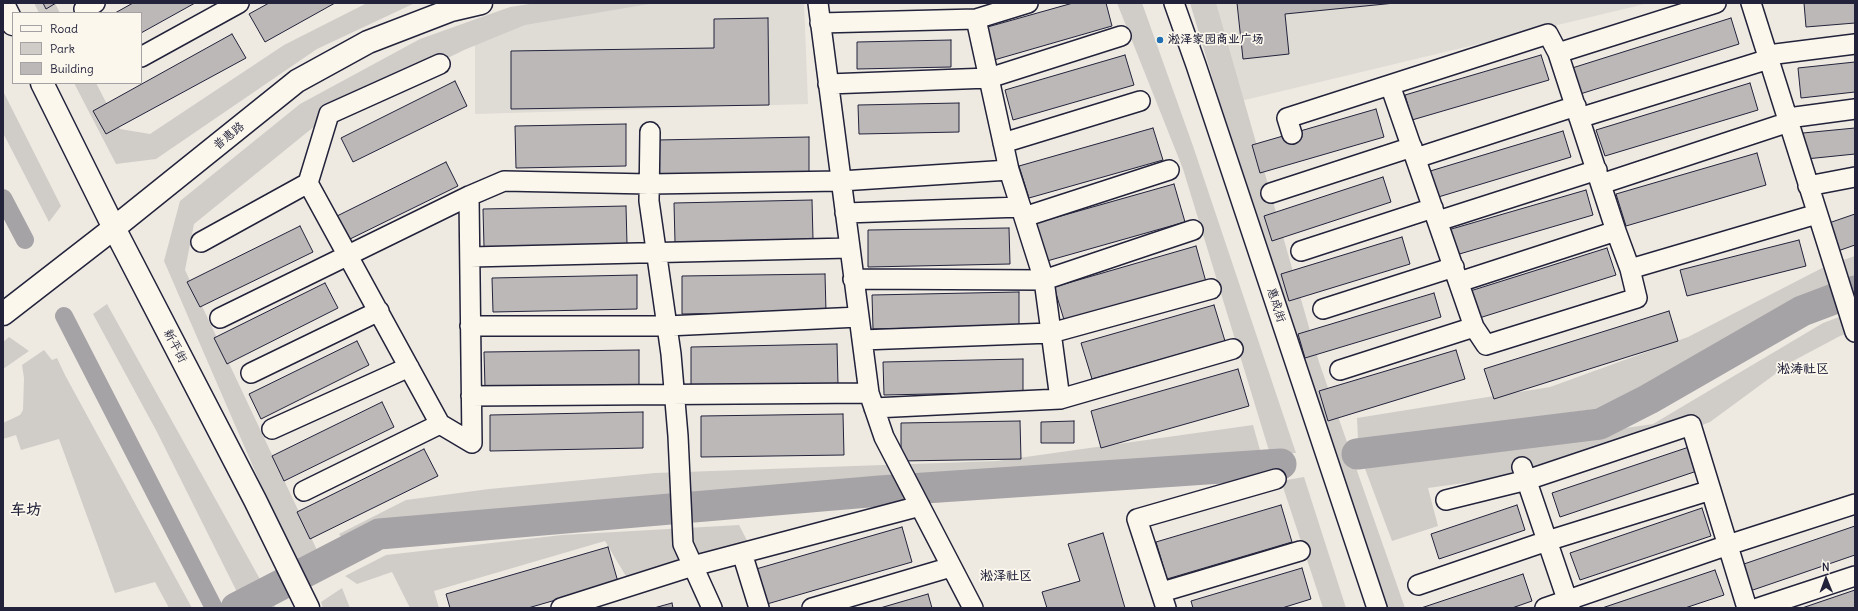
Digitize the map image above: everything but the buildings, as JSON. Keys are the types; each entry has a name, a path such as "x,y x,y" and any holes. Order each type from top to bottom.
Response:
{"main road":[{"name":"普惠路","path":"3,314 114,228 297,81 368,42 449,7 481,3"},
{"path":"3,4 12,22"},
{"name":"新平街","path":"42,84 114,228 256,500 308,608"}],"street":[{"path":"142,56 220,8 239,3"},
{"path":"818,3 844,213 872,401 884,437 973,608"},
{"path":"820,23 976,19 1028,3"},
{"name":"惠成街","path":"1174,3 1377,608"},
{"path":"1558,53 1716,3"},
{"path":"1751,3 1855,332"},
{"path":"976,19 1009,170 1044,280 1060,399"},
{"path":"1292,134 1287,118 1548,34 1558,53 1578,112 1616,231 1630,269 1637,298 1486,345 1474,326 1390,85"},
{"path":"828,84 989,78 1121,36"},
{"path":"1271,193 1414,153 1578,112 1768,57 1855,44"},
{"path":"201,242 308,183 329,114 440,64"},
{"path":"1003,143 1140,101"},
{"path":"1301,251 1435,215 1599,177 1788,120 1855,109"},
{"path":"650,132 649,201 667,326 674,394 683,544 712,608"},
{"path":"220,318 469,196 504,181 649,184 840,181 1009,170"},
{"path":"844,213 1022,212 1168,170"},
{"path":"1808,186 1855,177"},
{"path":"308,183 440,424 472,443 469,196"},
{"path":"1630,269 1817,214"},
{"path":"854,279 1044,280 1193,230"},
{"path":"1323,309 1456,275 1616,231"},
{"path":"470,257 656,254 849,248"},
{"path":"862,340 1051,333 1211,289"},
{"path":"251,373 379,311"},
{"path":"470,326 667,326 859,317"},
{"path":"1340,370 1474,326"},
{"path":"471,396 674,394 872,401 1060,399 1233,349"},
{"path":"272,429 409,367"},
{"path":"304,492 440,424"},
{"path":"1446,500 1524,474 1691,425 1747,608"},
{"path":"1524,474 1568,604"},
{"path":"1276,479 1137,519 1164,600 1300,552"},
{"path":"1418,585 1547,541 1711,490"},
{"path":"1545,608 1568,604 1728,545 1855,504"},
{"path":"561,608 693,566 920,506"},
{"path":"742,553 760,608"},
{"path":"812,608 951,567"},
{"path":"1758,608 1855,576"}],"shaded area":[{"path":"602,3 804,3 808,104 475,114 475,34"},
{"name":"淞泽家园商业广场","path":"1200,3 1649,3 1228,104"}],"green space":[{"path":"34,3 55,3 60,12 38,12"},
{"path":"367,3 415,3 317,49 156,159 116,164 75,84 97,84 120,129 150,134 284,45"},
{"path":"536,3 655,3 525,25 464,50 321,121 194,224 185,270 324,565 305,574 274,515 164,261 180,201 300,104 420,39 510,7"},
{"path":"1117,3 1142,3 1193,146 1296,453 1270,454 1183,169"},
{"path":"1190,3 1216,3 1319,362 1405,608 1384,608 1290,339"},
{"path":"3,91 61,206 49,222 3,133"},
{"path":"1855,256 1855,281 1817,294 1634,404 1358,440 1357,418 1550,387 1688,337 1826,266"},
{"path":"107,304 276,608 245,608 157,432 93,314"},
{"path":"1855,311 1855,331 1840,336 1793,361 1710,422 1641,449 1531,474 1428,488 1438,526 1392,541 1364,466 1653,424 1823,323"},
{"path":"9,337 29,351 3,369 3,342"},
{"path":"44,350 52,360 57,358 192,608 169,608 155,582 115,593 59,439 21,450 16,435 3,439 3,423 20,415 23,410 24,378 22,365"},
{"path":"1253,425 1262,457 847,490 527,521 398,531 351,552 339,534 406,500 489,489 655,473 997,461"},
{"path":"1304,477 1346,608 1323,608 1281,481"},
{"path":"739,525 754,554 627,578 605,541 434,591 439,608 410,608 392,572 357,584 345,576 386,555 562,535"},
{"path":"342,588 350,608 323,608 321,602"}],"waterway":[{"path":"3,198 25,240"},
{"path":"1357,454 1600,424 1649,399 1802,311 1855,291"},
{"path":"64,316 214,608"},
{"path":"236,608 379,534 880,491 1281,464"}],"place":[{"name":"淞泽家园商业广场","path":"1160,40"}],"district":[{"name":"淞涛社区","path":"1803,369"},
{"name":"车坊","path":"26,510"},
{"name":"淞泽社区","path":"1006,576"}]}
